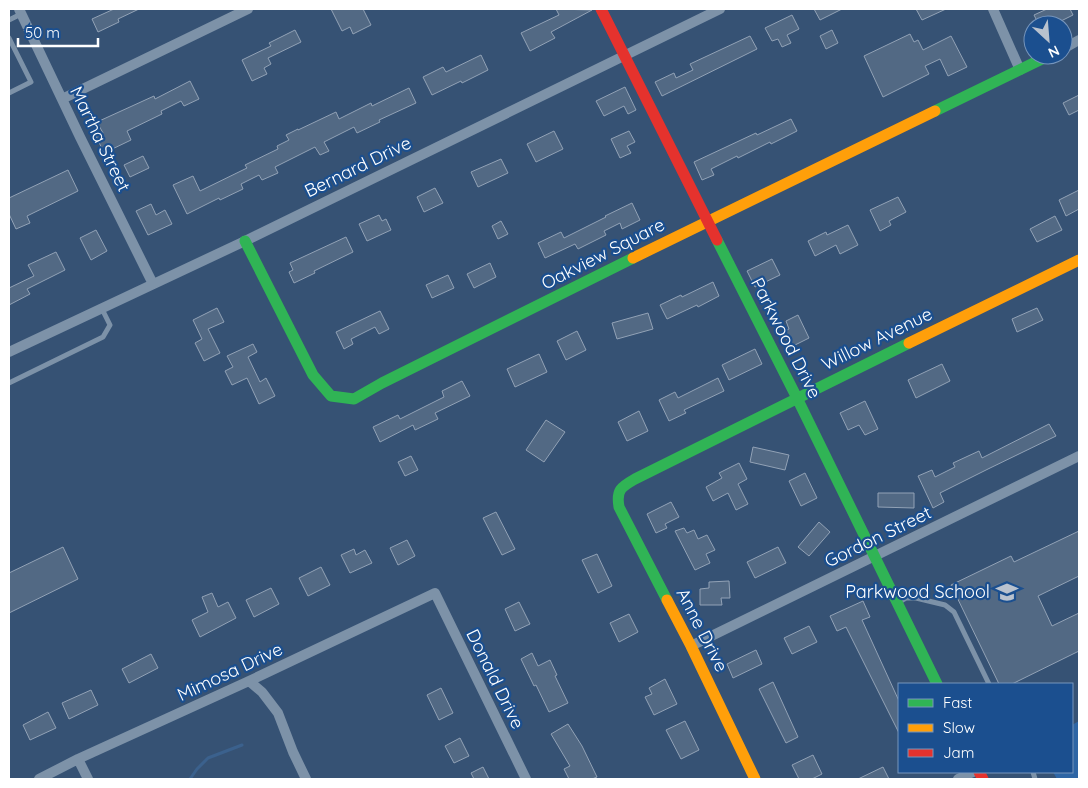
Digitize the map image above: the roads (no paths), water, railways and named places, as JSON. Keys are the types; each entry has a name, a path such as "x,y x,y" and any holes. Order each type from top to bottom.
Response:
{"street":[{"path":"62,99 248,9"},
{"name":"Parkwood Drive","path":"601,9 797,398 937,683"},
{"name":"Bernard Drive","path":"9,352 244,241 720,9"},
{"path":"994,9 1020,70"},
{"name":"Martha Street","path":"20,11 153,284"},
{"name":"Oakview Square","path":"244,241 313,376 331,396 354,399 707,221 1030,65"},
{"name":"Willow Avenue","path":"617,498 618,493 625,485 635,479 1079,260"},
{"name":"Gordon Street","path":"691,646 1079,456"},
{"name":"Anne Drive","path":"617,498 755,779"},
{"name":"Mimosa Drive","path":"39,779 434,593"},
{"name":"Donald Drive","path":"434,593 526,779"},
{"path":"249,681 262,692 278,713 306,779"},
{"path":"78,759 88,779"},
{"path":"958,779 971,773"}],"lane":[{"path":"9,20 20,11"},
{"path":"9,38 31,82 9,93"},
{"path":"9,383 103,337 110,325 102,308"},
{"path":"897,602 906,598 916,598 945,605 954,612 990,683"}],"waterway":[{"path":"190,779 208,758 242,745"}],"place":[{"name":"Parkwood School","path":"1007,592"}]}
